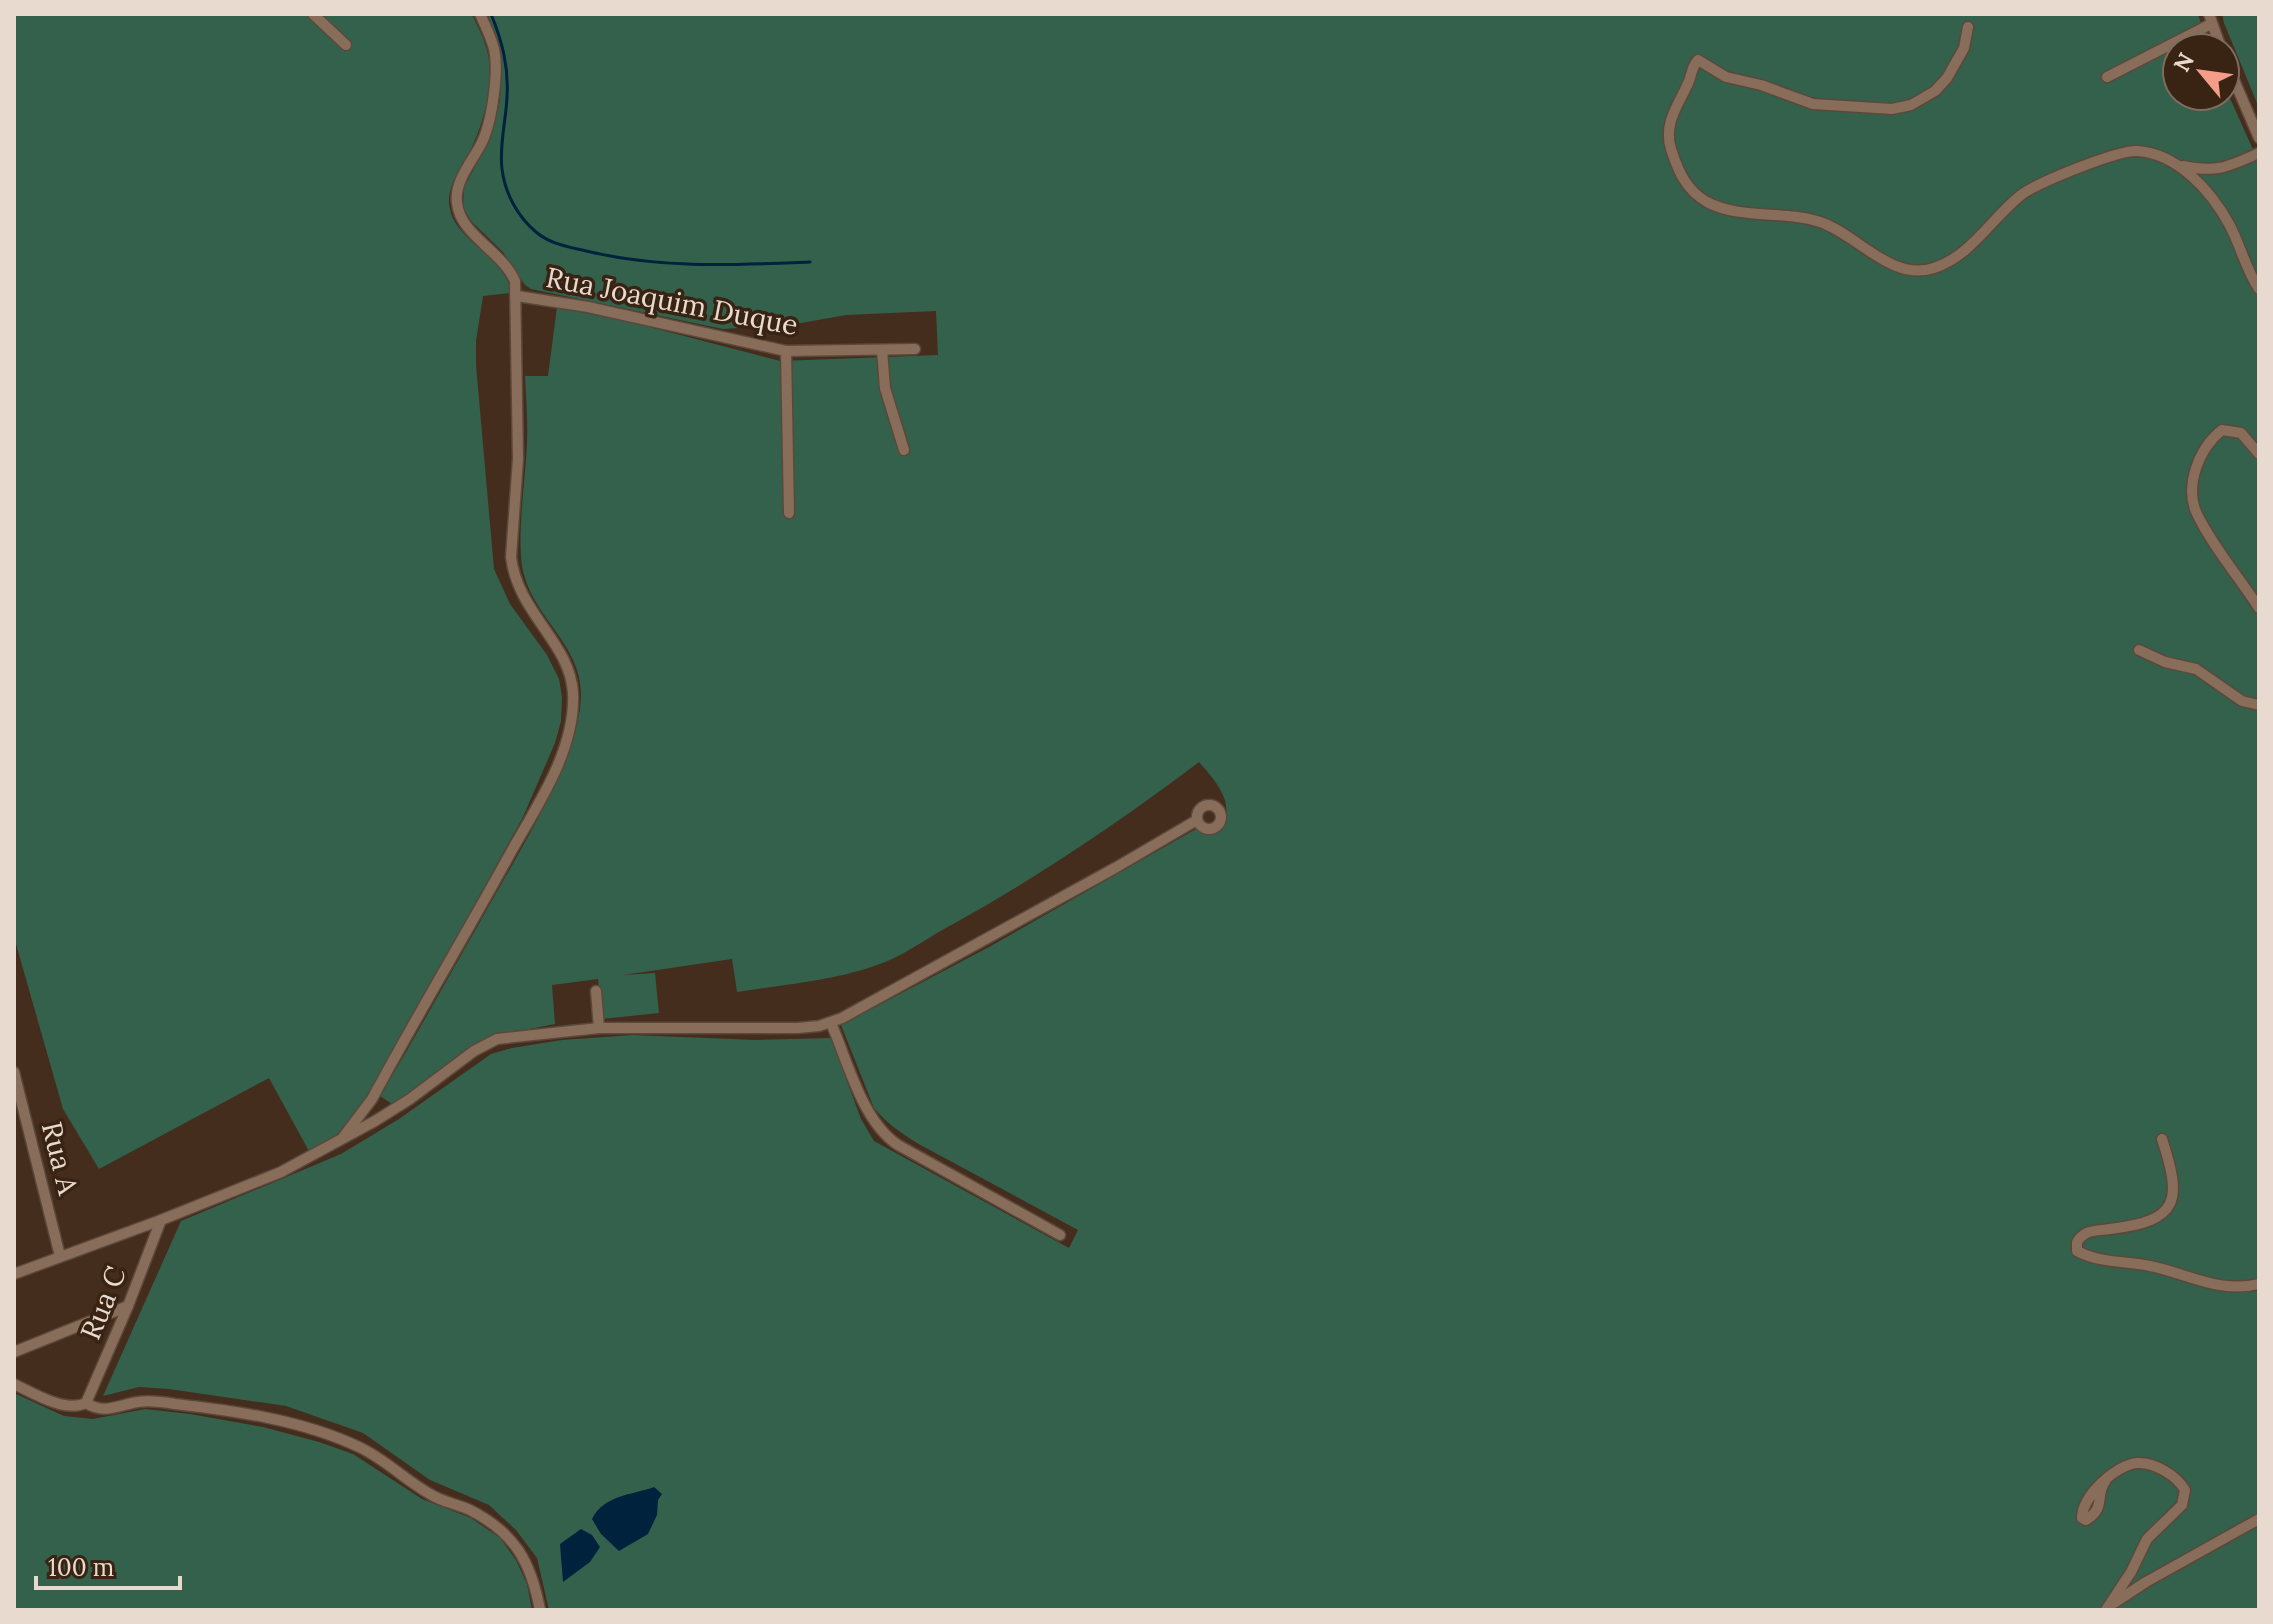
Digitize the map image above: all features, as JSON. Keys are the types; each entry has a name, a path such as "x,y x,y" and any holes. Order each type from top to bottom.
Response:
{"street":[{"path":"313,14 346,45"},
{"path":"335,1145 366,1108 480,908 555,768 570,724 573,693 570,675 559,652 520,593 511,557 518,459 515,281 505,263 468,228 457,203 459,184 487,129 495,72 494,51 480,14"},
{"path":"2107,77 2210,19"},
{"path":"1968,27 1964,48 1947,78 1935,91 1911,105 1892,109 1813,104 1761,85 1726,77 1698,60 1670,119 1669,141 1683,180 1689,189 1719,208 1820,222 1844,233 1893,265 1908,270 1931,269 1955,258 2022,195 2095,160 2138,151 2168,159 2199,183 2229,223 2244,265 2259,289"},
{"path":"2241,96 2259,138"},
{"path":"2177,165 2210,171 2259,153"},
{"name":"Rua Joaquim Duque","path":"517,296 588,307 786,351 915,349"},
{"path":"882,350 885,388 904,450"},
{"path":"786,351 789,513"},
{"path":"2259,454 2241,433 2222,430 2202,454 2194,479 2194,492 2196,513 2259,608"},
{"path":"2139,650 2165,662 2196,669 2238,699 2259,705"},
{"path":"2238,699 2246,701 2259,696"},
{"path":"14,1274 281,1172 335,1145 410,1099 474,1051 497,1039 599,1028 798,1028 831,1023 976,946 1197,820"},
{"path":"596,991 599,1028"},
{"path":"831,1023 867,1109 885,1134 898,1145 1060,1235"},
{"name":"Rua A","path":"14,1072 60,1256"},
{"path":"2162,1139 2173,1183 2170,1207 2155,1219 2143,1223 2088,1231 2077,1242 2077,1251 2109,1260 2151,1266 2216,1285 2259,1284"},
{"name":"Rua C","path":"86,1403 161,1220"},
{"path":"14,1352 128,1306"},
{"path":"14,1384 60,1403 79,1406 86,1403 100,1410 140,1401 203,1407 305,1427 358,1447 434,1497 468,1509 490,1522 515,1543 530,1567 540,1610"},
{"path":"2106,1480 2132,1464 2140,1463 2170,1474 2185,1490 2182,1505 2147,1539 2108,1608"},
{"path":"2108,1608 2146,1582 2259,1519"}],"green space":[{"path":"14,14 472,14 487,49 490,80 483,119 453,182 449,200 451,214 458,226 499,267 511,293 483,296 476,341 494,569 510,604 547,655 559,679 561,721 555,743 523,817 360,1111 330,1142 310,1153 269,1078 99,1169 63,1109 14,937"},
{"path":"488,14 2198,14 2204,32 2161,32 2161,112 2236,112 2259,163 2259,1610 549,1610 537,1558 516,1530 489,1505 430,1480 363,1433 286,1406 169,1389 139,1387 103,1396 181,1221 341,1154 399,1119 491,1054 562,1040 633,1035 756,1040 831,1038 861,1119 874,1141 1069,1248 1078,1230 918,1143 884,1118 874,1108 841,1025 989,947 1196,829 1214,832 1226,815 1223,796 1199,762 1049,867 892,959 835,977 737,992 732,959 623,975 655,973 659,1013 602,1019 598,979 552,985 555,1024 489,1037 392,1104 380,1096 545,805 571,745 578,718 581,693 579,676 566,646 530,591 524,575 521,546 527,434 525,376 548,376 557,307 638,324 780,361 938,355 936,311 846,315 790,325 723,329 531,289 525,285 503,252 463,209 464,187 490,139 500,100 501,57"},
{"path":"2222,14 2259,14 2259,108 2241,64 2241,32 2228,32"},
{"path":"14,1393 64,1416 93,1419 145,1409 190,1414 263,1427 353,1454 422,1499 471,1518 500,1538 516,1560 527,1584 532,1610 14,1610"}],"water":[{"path":"654,1487 662,1494 648,1534 619,1551 601,1534 592,1519 611,1500"},
{"path":"581,1529 592,1535 600,1547 590,1562 563,1582 560,1544"}],"waterway":[{"path":"491,14 507,75 502,169 509,195 536,232 566,246 642,261 698,264 810,262"}]}
